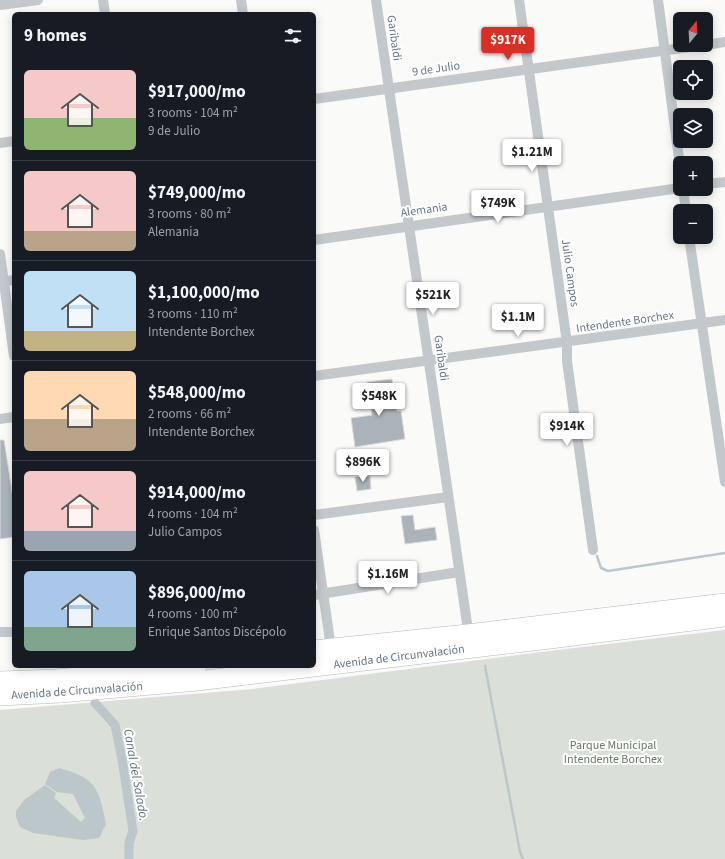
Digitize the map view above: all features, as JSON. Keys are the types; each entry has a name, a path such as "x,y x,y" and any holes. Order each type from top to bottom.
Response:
{"highway":[{"name":"Avenida de Circunvalación","path":"322,649 469,642 725,603"},
{"name":"Avenida de Circunvalación","path":"316,658 725,617"},
{"name":"Avenida de Circunvalación","path":"0,681 56,679 216,668"},
{"name":"Avenida de Circunvalación","path":"0,696 60,693 196,670"}],"street":[{"path":"0,5 38,0"},
{"path":"103,0 104,12"},
{"path":"241,0 243,12"},
{"name":"Garibaldi","path":"376,0 469,642"},
{"name":"Julio Campos","path":"519,0 567,343 567,361 592,550"},
{"path":"658,0 679,156"},
{"name":"9 de Julio","path":"713,44 725,42"},
{"name":"9 de Julio","path":"316,99 673,50"},
{"path":"0,143 12,141"},
{"path":"713,183 725,182"},
{"name":"Alemania","path":"316,240 673,189"},
{"path":"690,244 701,324 723,457 725,482"},
{"path":"0,254 6,281 12,337"},
{"name":"Intendente Borchex","path":"316,376 567,343 725,320"},
{"path":"0,419 12,417"},
{"path":"316,515 448,498"},
{"path":"316,556 322,649"},
{"path":"319,594 459,572"},
{"path":"0,632 12,632"}],"green space":[{"name":"Parque Municipal Intendente Borchex","path":"725,630 725,859 0,859 0,710 253,689"}],"shaded area":[{"path":"59,768 72,772 89,781 98,794 106,824 99,838 83,840 33,833 20,827 16,817 16,811 24,800 45,785 56,793 54,798 81,822 85,818 73,794 57,792 45,784 50,772"}],"building":[{"path":"392,379 397,411 401,411 405,439 355,447 351,418 372,415 367,382"},
{"path":"0,440 4,440 12,491 12,537 0,539"},
{"path":"370,476 371,489 357,491 355,477"},
{"path":"413,515 415,530 435,527 437,540 405,544 401,516"}],"waterway":[{"path":"597,556 601,568 608,571 725,553"},
{"path":"485,666 520,852 523,859"},
{"name":"Canal del Salado.","path":"95,703 115,725 122,759 133,831 129,843 129,859"}]}
